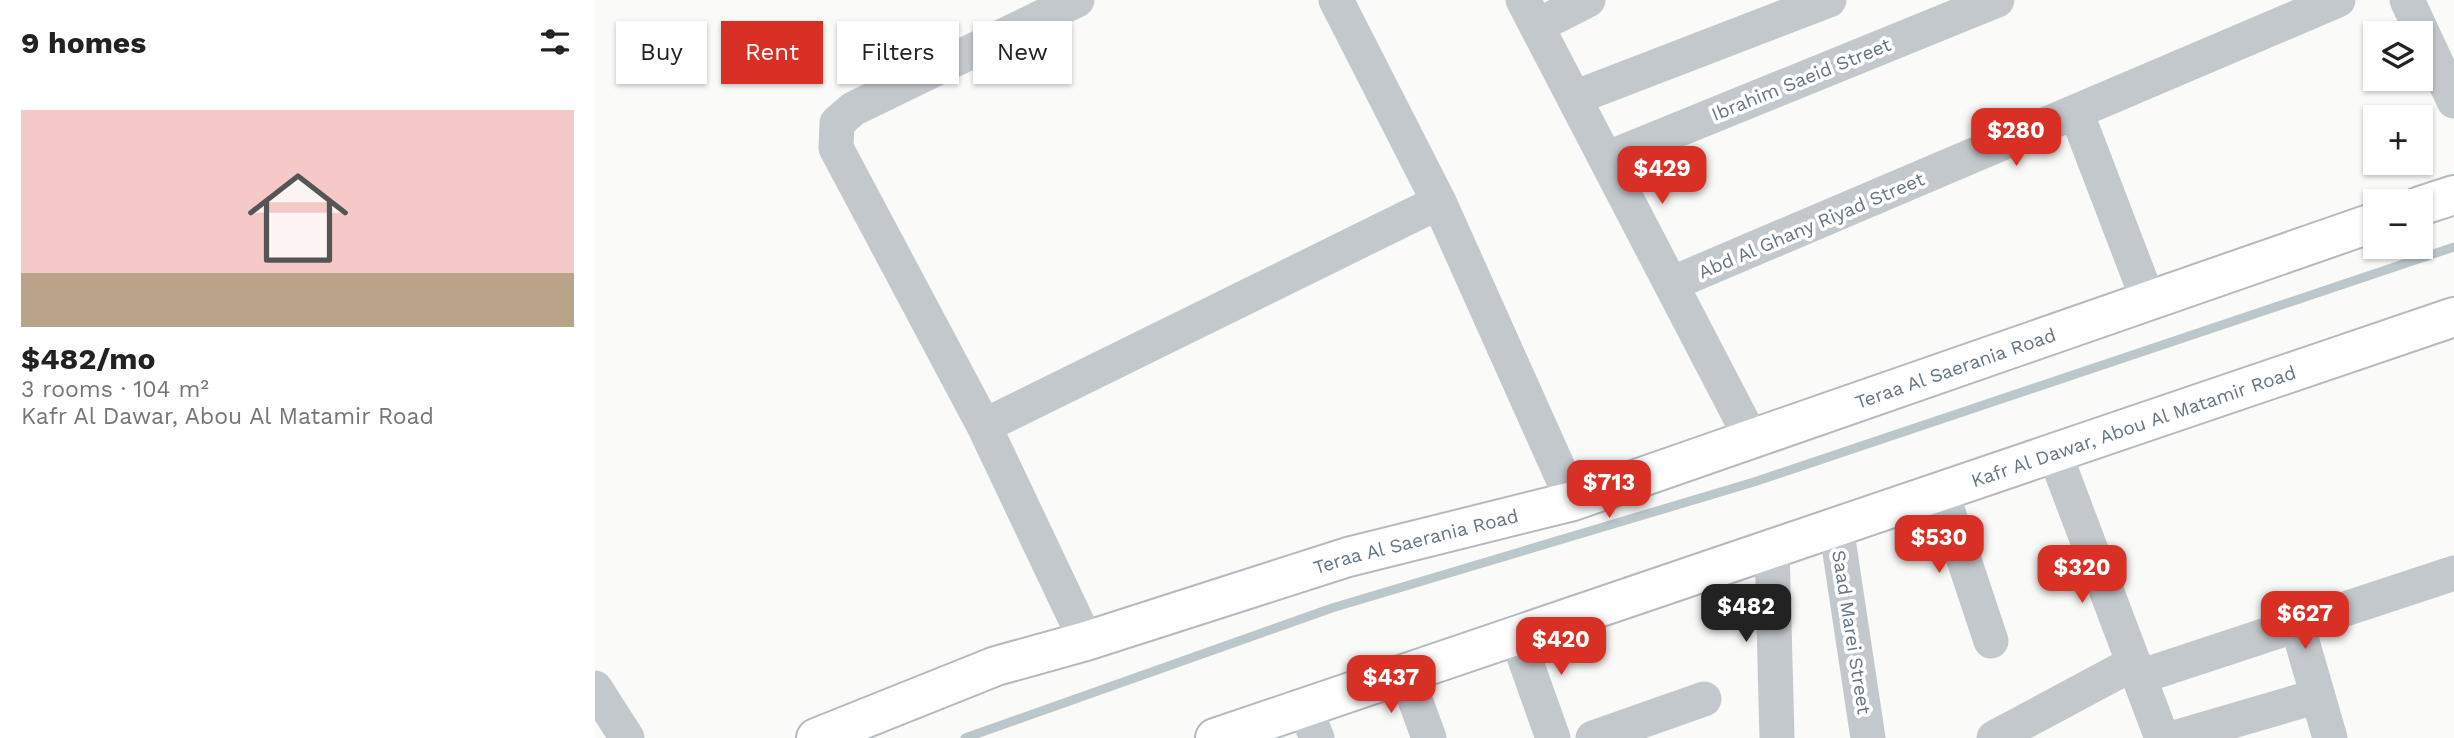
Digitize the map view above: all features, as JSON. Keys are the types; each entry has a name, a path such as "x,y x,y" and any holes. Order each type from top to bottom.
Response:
{"main road":[{"path":"2433,202 2454,195"},
{"name":"Teraa Al Saerania Road","path":"815,738 996,666 1086,641 1348,557 1573,501 2363,226"},
{"name":"Kafr Al Dawar, Abou Al Matamir Road","path":"1215,738 1310,723 1405,672 2454,317"}],"street":[{"path":"1077,0 853,109 837,123 836,148 983,426 1086,641"},
{"path":"1336,0 1439,202 1573,501"},
{"path":"1588,0 1530,13 1751,438"},
{"path":"1574,98 1829,0"},
{"name":"Ibrahim Saeid Street","path":"1606,159 1997,0"},
{"name":"Abd Al Ghany Riyad Street","path":"1671,284 2338,0"},
{"path":"2407,0 2454,101"},
{"path":"2076,112 2148,300"},
{"path":"983,426 1439,202"},
{"path":"2054,452 2162,738"},
{"path":"1941,491 1991,641"},
{"name":"Saad Marei Street","path":"1836,526 1868,738"},
{"path":"1772,548 1777,738"},
{"path":"1994,738 2136,670 2297,624 2454,573"},
{"path":"2297,624 2330,738"},
{"path":"1516,634 1553,738"},
{"path":"1405,672 1429,738"},
{"path":"595,688 627,738"},
{"path":"2174,738 2318,696"},
{"path":"1593,738 1704,699"}],"waterway":[{"path":"965,738 1332,608 1754,482 2454,247"}]}
